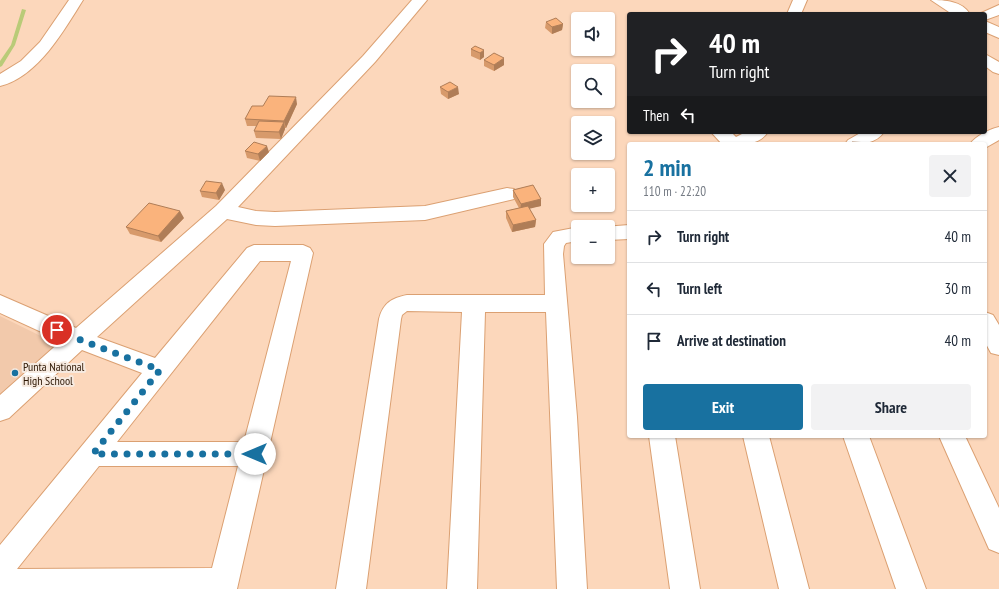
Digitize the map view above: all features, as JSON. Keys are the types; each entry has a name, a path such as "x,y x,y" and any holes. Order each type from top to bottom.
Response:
{"street":[{"path":"0,81 27,64 46,45 76,0"},
{"path":"0,410 223,211 369,59 420,0"},
{"path":"795,12 800,0"},
{"path":"938,0 959,12"},
{"path":"992,16 999,33"},
{"path":"982,142 999,132"},
{"path":"722,134 731,142"},
{"path":"742,142 756,134"},
{"path":"858,142 872,134"},
{"path":"223,211 256,218 275,219 425,213 507,194"},
{"path":"615,233 627,233"},
{"path":"571,235 560,237 554,244 572,589"},
{"path":"0,568 254,253 303,253 223,586 0,584"},
{"path":"0,303 78,339 160,370"},
{"path":"351,589 390,319 393,309 398,305 407,303 556,304"},
{"path":"462,589 474,304"},
{"path":"987,325 999,346"},
{"path":"662,438 685,589"},
{"path":"756,438 794,589"},
{"path":"857,438 911,589"},
{"path":"953,438 999,539"},
{"path":"93,454 255,454"}],"shaded area":[{"name":"Punta National High School","path":"0,316 61,346 0,400"}],"building":[{"path":"556,18 563,24 552,27 546,22"},
{"path":"475,46 484,50 480,53 471,49"},
{"path":"494,53 504,58 494,65 484,60"},
{"path":"450,82 458,87 448,92 440,87"},
{"path":"269,96 296,97 284,121 245,119 252,106 263,106"},
{"path":"259,121 284,122 279,132 254,131"},
{"path":"254,142 267,146 258,154 245,151"},
{"path":"206,181 222,183 216,193 200,191"},
{"path":"533,185 541,199 521,204 513,190"},
{"path":"149,203 180,211 158,236 126,227"},
{"path":"528,206 536,220 513,225 506,211"}],"waterway":[{"path":"0,65 13,45 24,10"}],"place":[{"name":"Punta National High School","path":"15,373"}],"route":[{"path":"57,330 160,370 93,454 255,454"}]}
